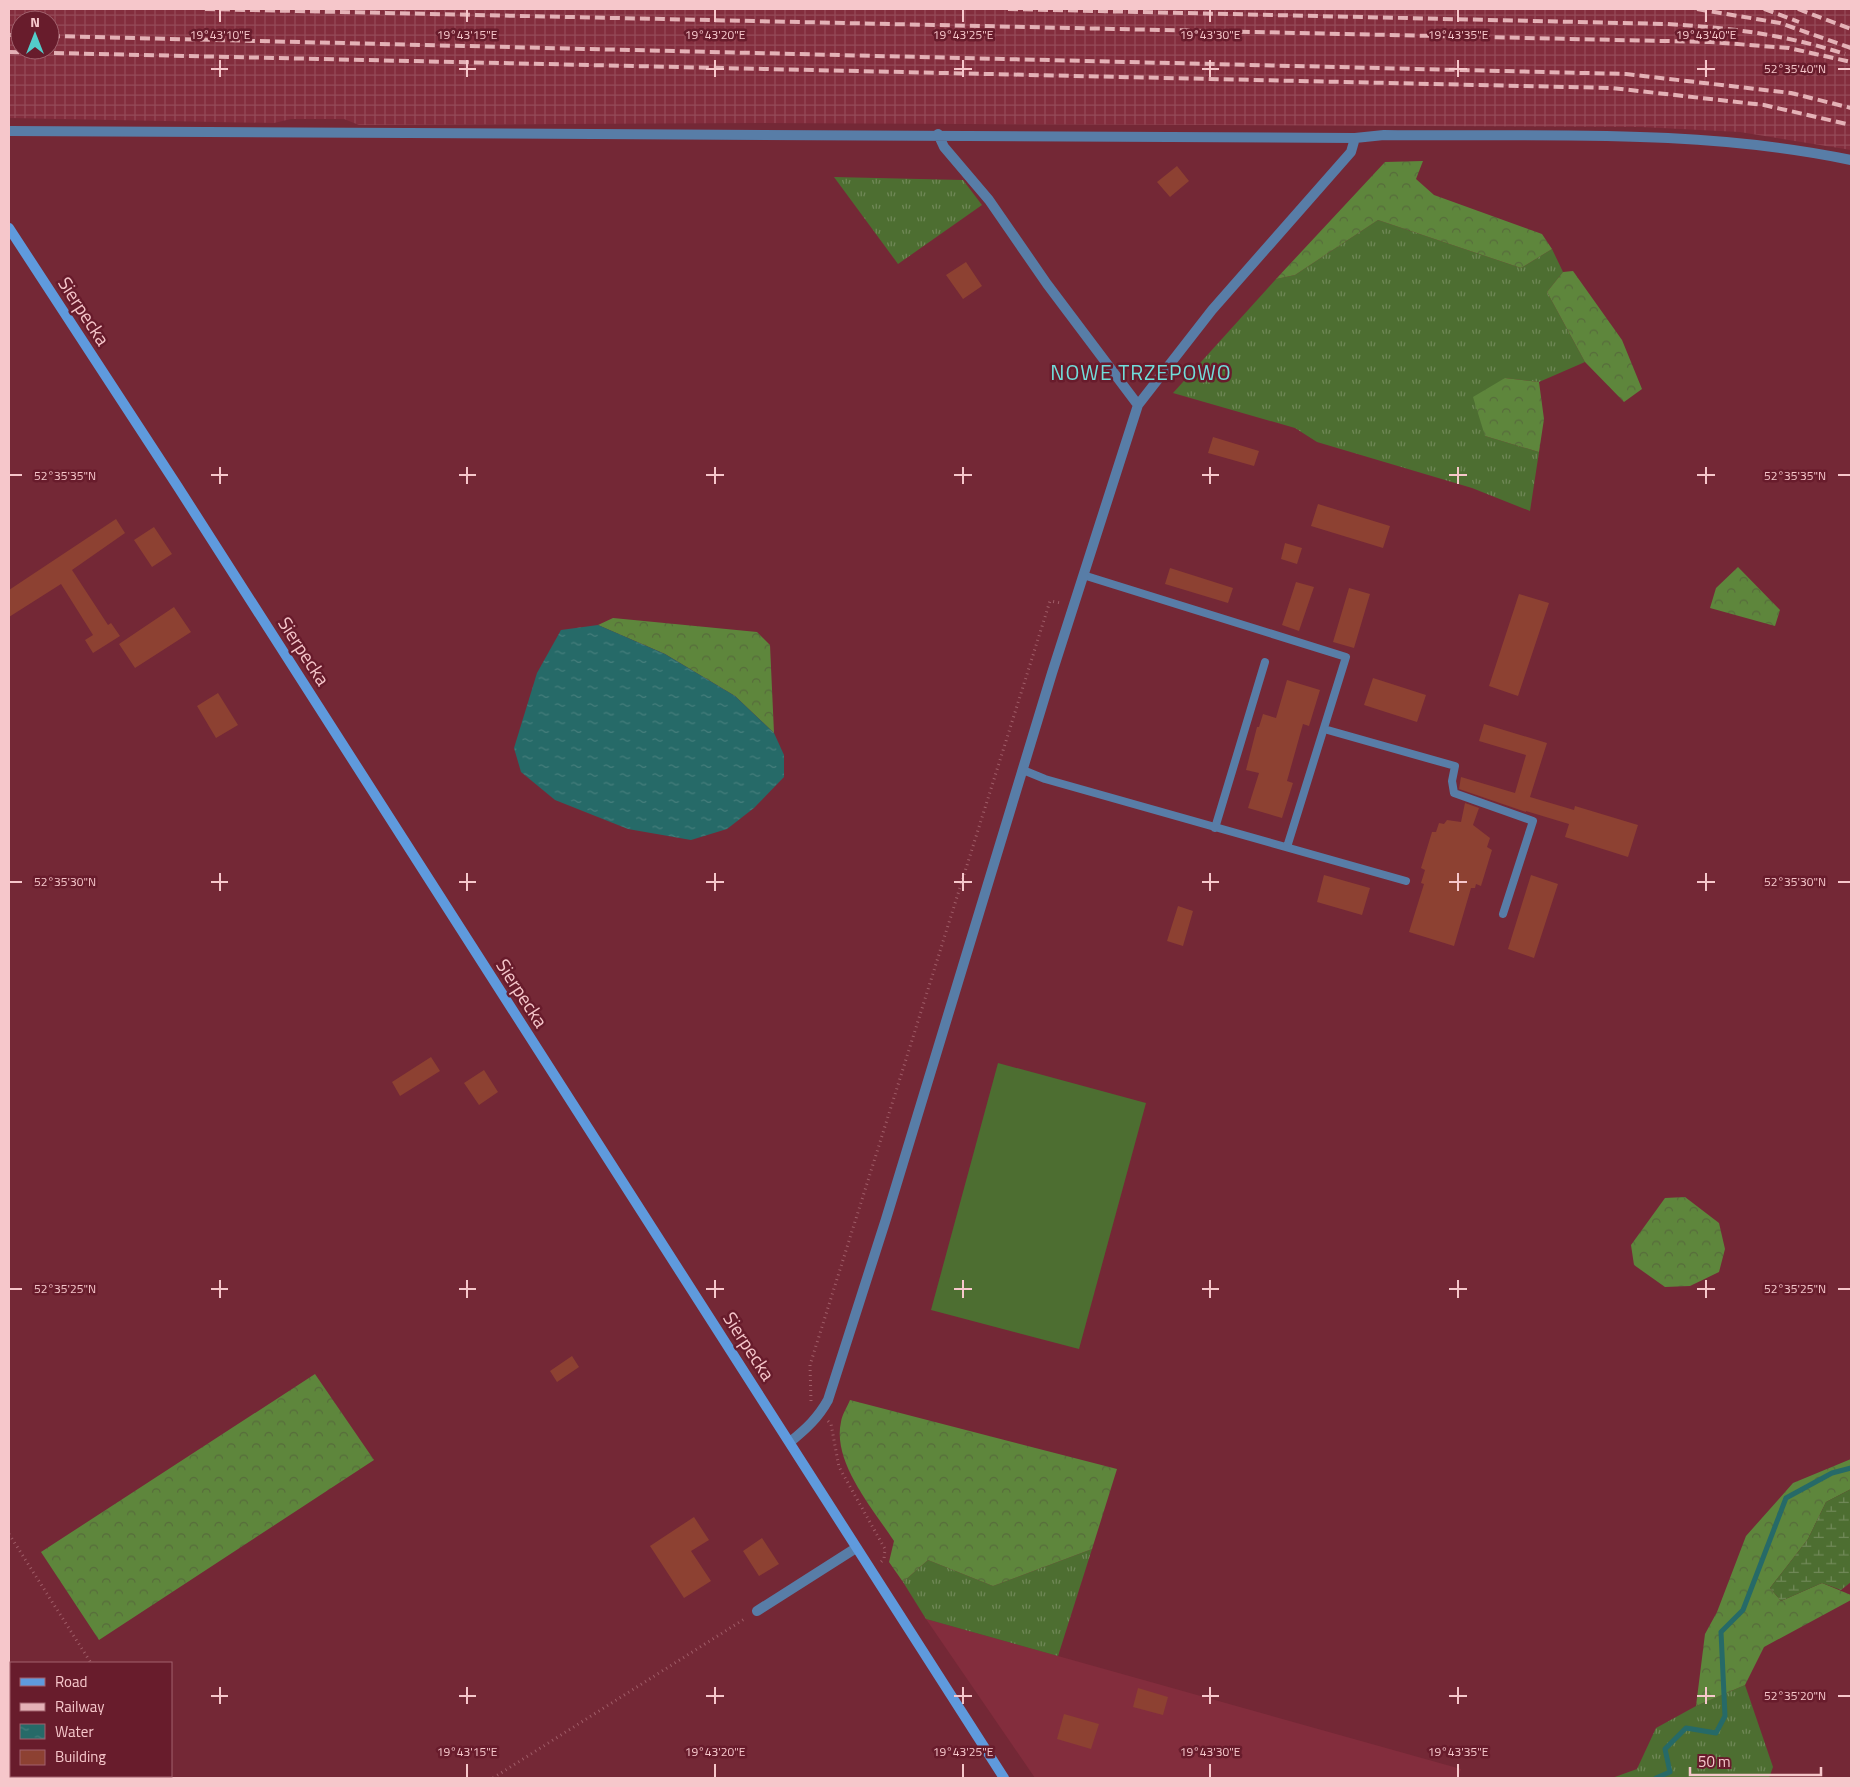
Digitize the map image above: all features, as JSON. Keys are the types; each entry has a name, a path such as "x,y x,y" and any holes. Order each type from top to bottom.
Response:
{"street":[{"path":"9,131 938,134 1355,138 1433,136 1720,140 1767,144 1851,160"},
{"path":"938,134 944,147 989,200 1047,284 1138,405"},
{"path":"790,1442 811,1425 820,1415 828,1400 1073,607 1138,405 1212,310 1351,152 1355,138"},
{"name":"Sierpecka","path":"9,228 178,487 1004,1778"},
{"path":"757,1611 856,1548"}],"lane":[{"path":"1084,575 1346,657 1287,847"},
{"path":"1216,828 1265,662"},
{"path":"1324,729 1455,766 1452,781 1454,793 1533,821 1503,914"},
{"path":"1023,770 1045,779 1406,880"}],"path":[{"path":"812,1409 810,1365 1050,601 1073,607"},
{"path":"827,1421 831,1424 839,1467 885,1549 884,1558 877,1565"},
{"path":"9,1534 90,1662"},
{"path":"493,1778 757,1611"}],"shaded area":[{"path":"9,9 1851,9 1851,150 1740,132 1641,127 760,123 359,125 344,119 291,119 274,123 9,118"},
{"path":"926,1619 1461,1769 1458,1778 1035,1778"}],"green space":[{"path":"1423,161 1416,179 1434,195 1542,234 1552,249 1521,268 1378,220 1295,275 1276,279 1385,162"},
{"path":"834,177 963,180 982,205 898,264"},
{"path":"1378,220 1521,268 1552,249 1563,272 1547,292 1585,362 1539,382 1505,378 1485,436 1539,452 1530,511 1472,488 1317,442 1295,428 1173,393 1276,279 1295,275"},
{"path":"1573,271 1622,340 1642,389 1624,402 1585,362 1547,292 1563,272"},
{"path":"1505,378 1539,382 1544,419 1539,452 1485,436 1473,397"},
{"path":"1738,567 1780,610 1775,626 1710,608 1716,588"},
{"path":"613,618 757,632 770,645 774,733 735,696 665,654 598,625"},
{"path":"998,1063 1146,1103 1079,1349 931,1310"},
{"path":"1685,1197 1719,1223 1725,1249 1719,1272 1690,1286 1665,1287 1634,1265 1631,1245 1665,1198"},
{"path":"315,1374 374,1460 99,1640 41,1552"},
{"path":"850,1400 1117,1469 1092,1549 993,1586 928,1560 903,1582 889,1562 894,1541 856,1485 843,1453 840,1437 841,1422"},
{"path":"1851,1459 1851,1489 1826,1502 1808,1539 1770,1588 1781,1601 1822,1583 1851,1595 1851,1600 1764,1647 1745,1685 1696,1706 1705,1634 1717,1612 1746,1536 1793,1483"},
{"path":"1851,1489 1851,1582 1841,1590 1822,1583 1781,1601 1770,1588 1808,1539 1826,1502"},
{"path":"1092,1549 1058,1656 926,1619 903,1582 928,1560 993,1586"},
{"path":"1745,1685 1773,1767 1769,1778 1612,1778 1637,1769 1656,1728 1696,1706"},
{"path":"9,1752 10,1777 153,1778 9,1778"}],"water":[{"path":"598,625 665,654 735,696 774,733 784,755 784,777 754,808 727,829 691,840 628,829 555,800 521,772 514,748 537,673 561,630"}],"building":[{"path":"1177,166 1189,181 1170,197 1157,182"},
{"path":"966,262 982,286 963,299 946,275"},
{"path":"1213,437 1259,451 1254,466 1208,453"},
{"path":"1318,504 1390,526 1383,548 1311,526"},
{"path":"116,519 125,533 72,570 108,625 111,623 120,636 93,653 85,640 93,635 61,584 9,617 9,590"},
{"path":"154,527 172,554 152,567 134,540"},
{"path":"1285,543 1302,548 1297,564 1281,559"},
{"path":"1170,568 1233,588 1228,603 1165,584"},
{"path":"1296,582 1314,587 1299,631 1282,625"},
{"path":"1349,588 1370,594 1354,648 1333,642"},
{"path":"1519,594 1549,603 1518,696 1489,686"},
{"path":"174,607 191,632 135,668 119,644"},
{"path":"1373,678 1426,695 1417,722 1364,705"},
{"path":"1287,680 1320,690 1309,726 1303,724 1287,781 1293,783 1282,818 1248,808 1259,773 1246,770 1257,727 1259,727 1263,714 1276,718"},
{"path":"218,693 238,725 216,738 197,706"},
{"path":"1484,724 1547,743 1530,797 1574,810 1575,806 1638,825 1628,857 1565,837 1569,824 1526,812 1459,789 1461,777 1515,793 1526,755 1479,741"},
{"path":"1465,803 1479,808 1473,825 1490,838 1487,847 1492,850 1481,886 1476,884 1475,888 1471,888 1454,946 1409,932 1424,884 1421,883 1425,870 1421,868 1432,832 1436,832 1439,823 1444,824 1447,820 1461,822"},
{"path":"1324,875 1370,888 1362,915 1317,902"},
{"path":"1531,875 1558,884 1534,958 1508,949"},
{"path":"1178,906 1193,911 1183,946 1167,941"},
{"path":"431,1057 440,1071 400,1096 392,1082"},
{"path":"484,1070 498,1092 479,1105 464,1083"},
{"path":"572,1356 579,1367 557,1382 550,1371"},
{"path":"694,1517 709,1540 691,1551 711,1581 684,1598 650,1546"},
{"path":"762,1538 779,1564 759,1576 743,1551"},
{"path":"1138,1688 1168,1697 1163,1715 1133,1707"},
{"path":"1064,1714 1099,1724 1091,1749 1057,1739"}],"waterway":[{"path":"1656,1778 1670,1772 1665,1749 1686,1728 1716,1733 1725,1716 1721,1632 1743,1610 1786,1498 1832,1473 1851,1468"}],"railway":[{"path":"205,9 1710,42 1789,48 1851,62"},
{"path":"1008,9 1667,24 1757,33 1800,41 1845,54"},
{"path":"1697,9 1780,23 1851,48"},
{"path":"1764,9 1799,22"},
{"path":"1798,9 1851,29"},
{"path":"60,36 1626,74 1791,93 1851,108"},
{"path":"9,52 1612,88 1764,105 1851,125"}],"district":[{"name":"NOWE TRZEPOWO","path":"1141,373"}]}
